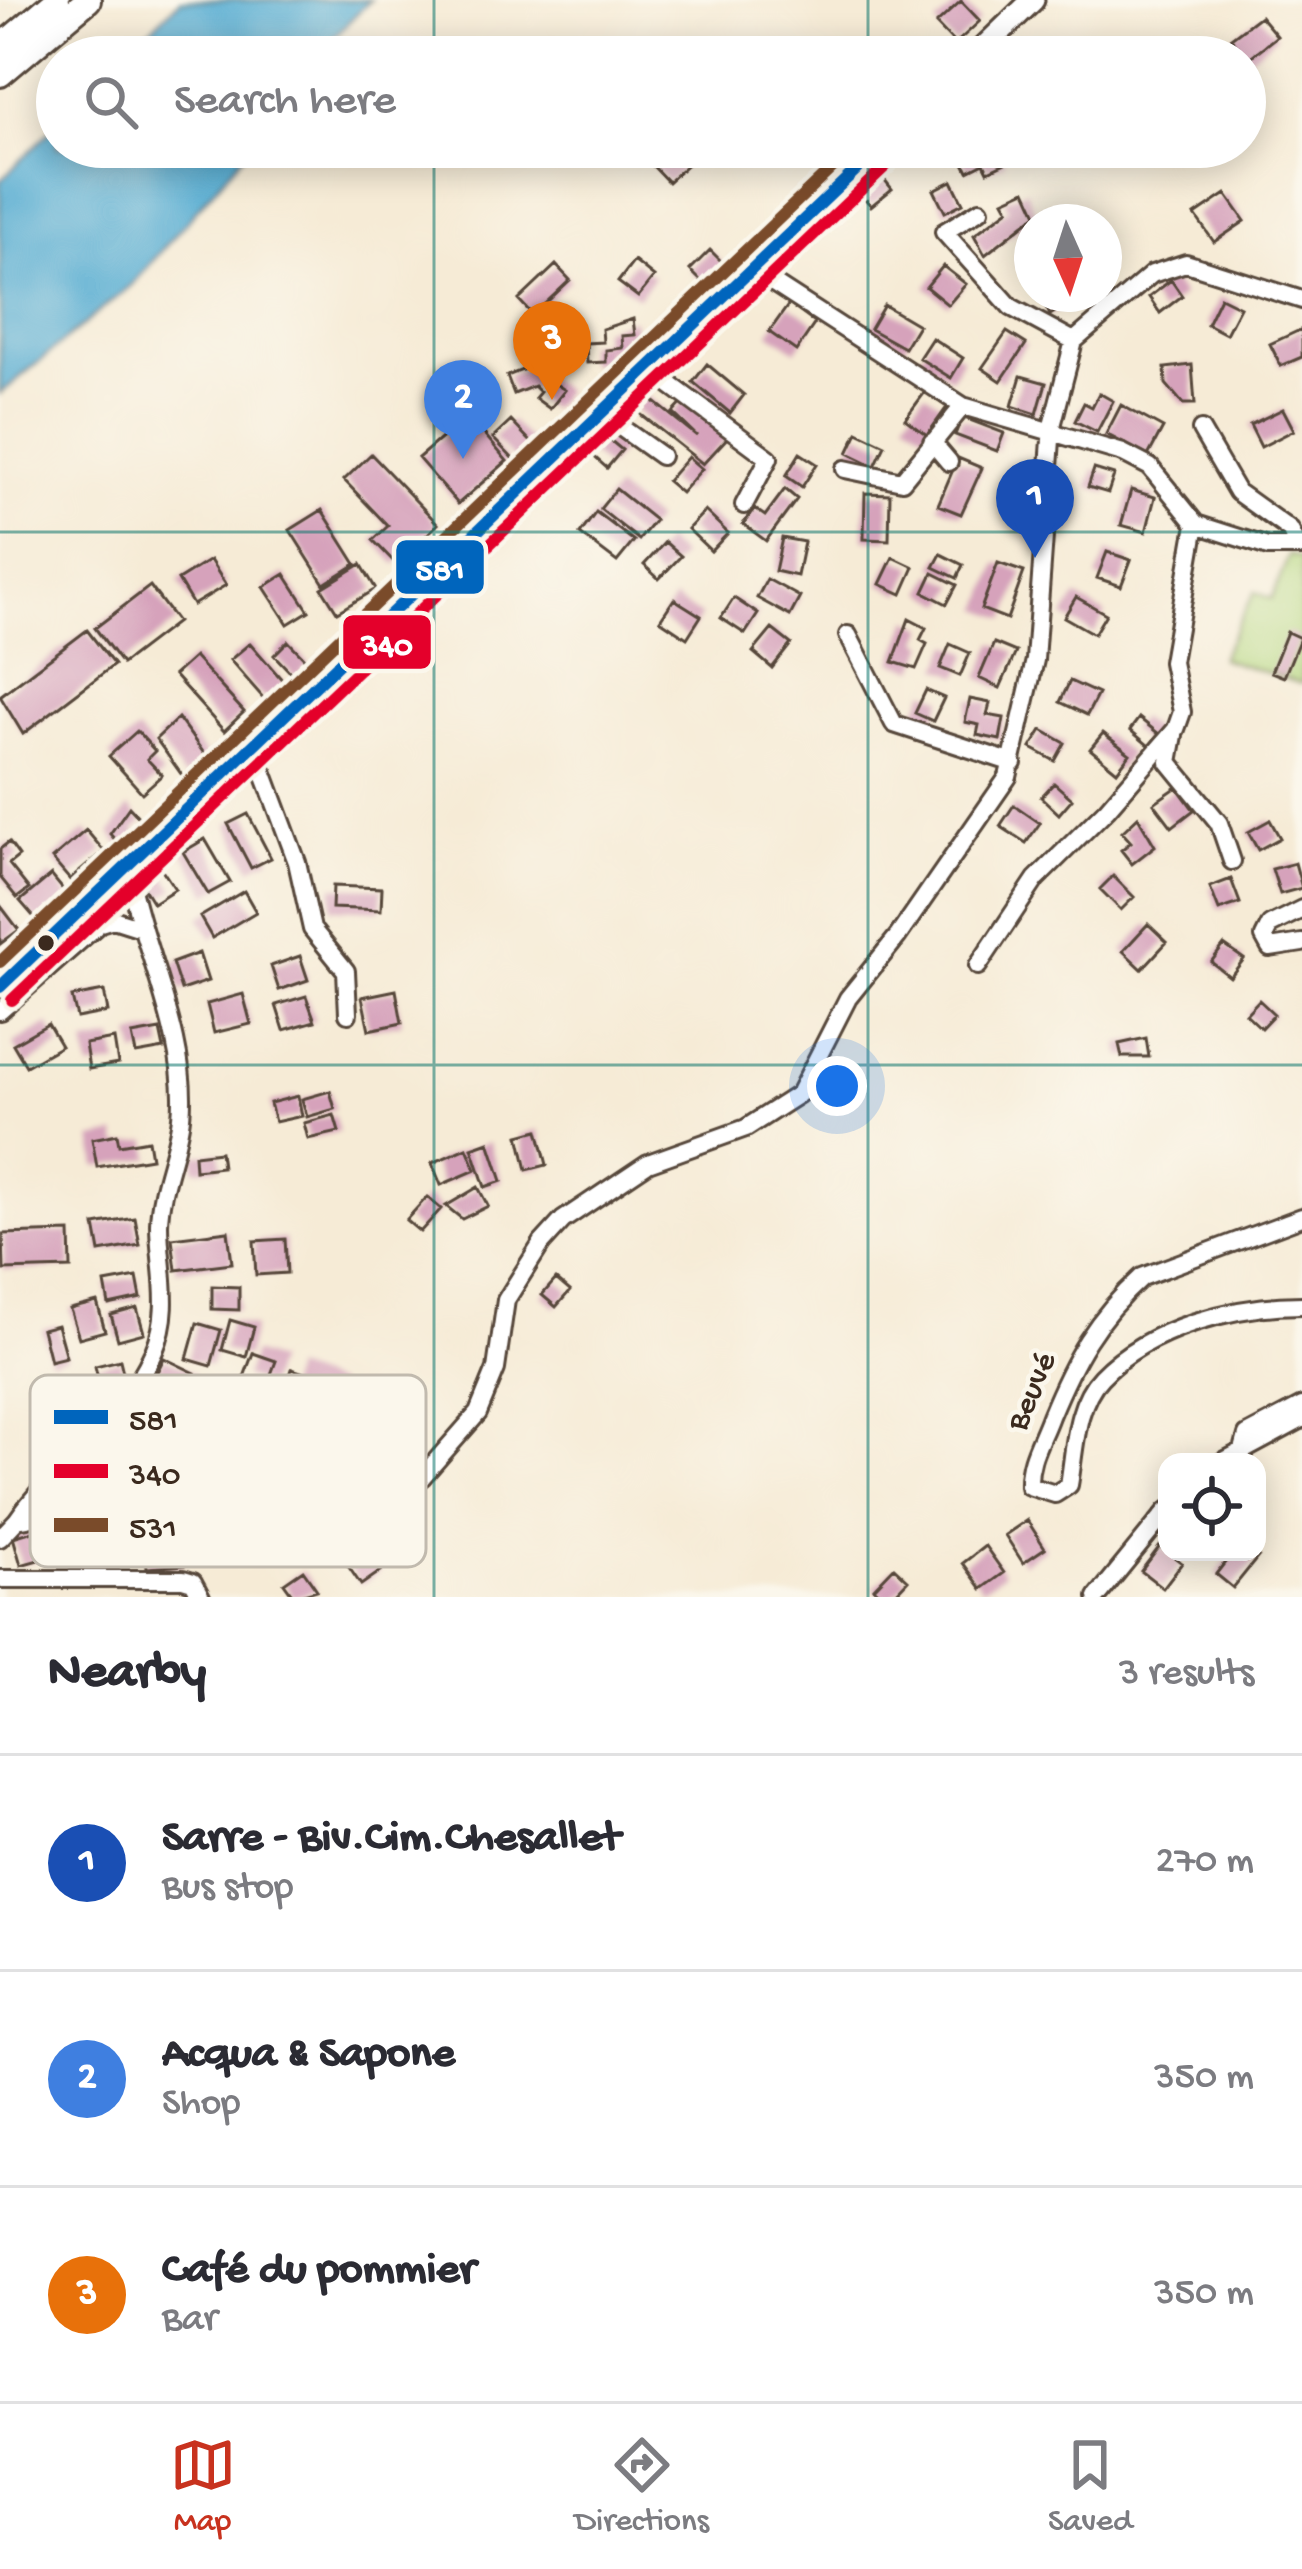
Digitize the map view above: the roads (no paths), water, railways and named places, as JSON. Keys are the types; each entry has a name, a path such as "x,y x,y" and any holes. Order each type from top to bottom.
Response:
{"highway":[{"path":"0,48 57,0"},
{"path":"45,36 88,0"},
{"path":"0,74 36,44"}],"main road":[{"path":"996,36 1033,0"},
{"path":"0,987 858,168"}],"street":[{"path":"980,209 944,232 1011,307 1074,341"},
{"path":"426,1473 478,1413 496,1370 506,1300 542,1243 563,1220 648,1163 746,1128 799,1094 848,998 979,822 1013,764 1035,660 1054,434 1074,341 1152,274 1192,262 1302,300"},
{"path":"753,270 963,406 1123,453 1150,467 1196,524 1268,547 1300,547"},
{"path":"649,369 769,458 744,506"},
{"path":"845,470 902,481 963,406"},
{"path":"602,414 661,456"},
{"path":"1201,430 1237,492 1290,530 1300,547"},
{"path":"932,442 949,462"},
{"path":"1196,524 1172,662 1182,712 1169,762 1219,824 1232,860"},
{"path":"848,635 894,724 1013,764"},
{"path":"978,966 1036,879 1107,809 1176,729"},
{"path":"254,747 297,862 312,929 346,971 348,1014"},
{"path":"128,868 137,927 150,945 178,1068 182,1117 164,1182 159,1224 166,1306 155,1350 140,1375"},
{"path":"1302,908 1270,925 1264,937 1270,948 1302,943"},
{"path":"0,1011 100,923 113,920 137,927"},
{"name":"Beuvé","path":"1302,1217 1142,1277 1123,1294 1083,1340 1068,1369 1028,1465 1028,1486 1055,1494 1069,1485 1080,1414 1100,1378 1140,1350 1227,1312 1302,1305"},
{"path":"1243,1450 1247,1435 1302,1406"},
{"path":"1238,1453 1302,1419"},
{"path":"0,1538 30,1506"},
{"path":"16,1520 30,1517"},
{"path":"1097,1597 1158,1521"},
{"path":"0,1579 183,1579 194,1582 201,1597"}],"water":[{"path":"180,0 370,0 335,36 144,36"},
{"path":"36,145 36,168 232,168 134,283 0,394 0,181"}],"place":[{"name":"Café du pommier","path":"552,400"},
{"name":"Acqua & Sapone","path":"463,459"},
{"name":"Sarre - Biv.Cim.Chesallet","path":"1035,558"}]}
